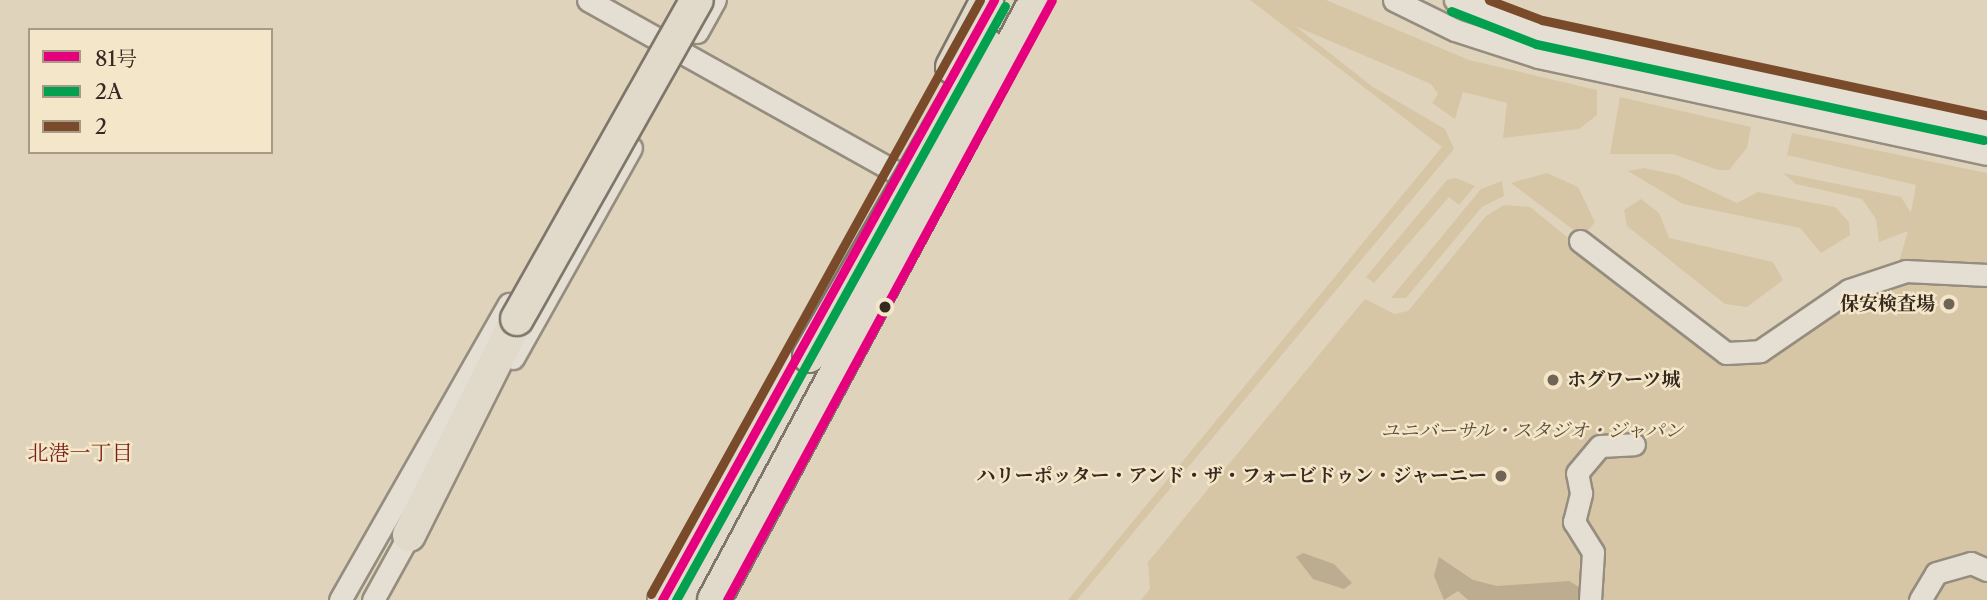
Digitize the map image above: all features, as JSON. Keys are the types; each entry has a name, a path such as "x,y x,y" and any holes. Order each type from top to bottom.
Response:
{"highway":[{"path":"409,535 517,319 697,0"},
{"path":"672,600 817,358 987,0"},
{"path":"693,600 817,358 1013,0"},
{"path":"713,600 1036,0"},
{"path":"817,358 939,207"}],"main road":[{"path":"662,600 994,0"},
{"path":"727,600 1052,0"}],"street":[{"path":"587,0 900,174 939,207"},
{"path":"340,600 681,0"},
{"path":"373,600 715,0"},
{"path":"1394,0 1455,30 1538,57 1987,154"},
{"path":"1455,0 1539,32 1987,128"},
{"path":"1580,241 1726,353 1760,351 1849,290 1906,271 1987,275"},
{"path":"1590,600 1593,552 1574,522 1581,493 1577,473 1600,446 1634,444"},
{"path":"1920,600 1936,573 1971,563 1987,570"}],"green space":[{"path":"1250,0 1326,0 1469,60 1597,90 1597,115 1579,129 1503,138 1507,103 1463,92 1455,119 1432,103 1438,94 1431,84 1295,26 1373,87 1445,129 1454,149 1077,600 1068,600 1442,147"},
{"path":"1620,97 1751,127 1747,148 1729,170 1718,170 1673,154 1610,154"},
{"name":"ユニバーサル・スタジオ・ジャパン","path":"1792,133 1987,173 1987,600 1141,600 1150,589 1148,562 1365,299 1400,317 1395,314 1408,311 1486,216 1504,205 1530,207 1718,360 1732,363 1766,355 1898,265 1908,231 1879,242 1876,219 1862,199 1796,184 1783,173 1901,197 1911,213 1916,185 1787,155"},
{"path":"1644,168 1677,175 1737,203 1758,192 1835,207 1849,222 1850,235 1821,253 1800,228 1683,204 1628,171"},
{"path":"1547,173 1578,187 1595,222 1583,237 1511,183"},
{"path":"1456,178 1475,186 1459,205 1449,197 1374,283 1366,277 1447,180"},
{"path":"1502,181 1504,196 1482,207 1406,298 1391,298 1481,189"},
{"path":"1641,199 1659,213 1669,238 1773,262 1783,280 1747,307 1725,304 1627,226 1624,210"}],"shaded area":[{"path":"1303,553 1334,564 1352,583 1344,589 1313,579 1296,557"},
{"path":"1439,557 1473,580 1497,586 1569,581 1579,587 1579,600 1468,600 1458,591 1444,600 1434,576"}],"transit line":[{"name":"2","path":"651,594 980,0"},
{"name":"81号","path":"662,600 994,0"},
{"name":"81号","path":"727,600 1052,0"},
{"name":"2","path":"1489,0 1542,20 1987,115"},
{"name":"2A","path":"676,600 1005,6"},
{"name":"2A","path":"1451,11 1536,44 1984,140"}],"place":[{"name":"保安検査場","path":"1949,304"},
{"name":"ホグワーツ城","path":"1553,380"},
{"name":"ハリーポッター・アンド・ザ・フォービドゥン・ジャーニー","path":"1501,476"}],"district":[{"name":"北港一丁目","path":"80,453"}]}
